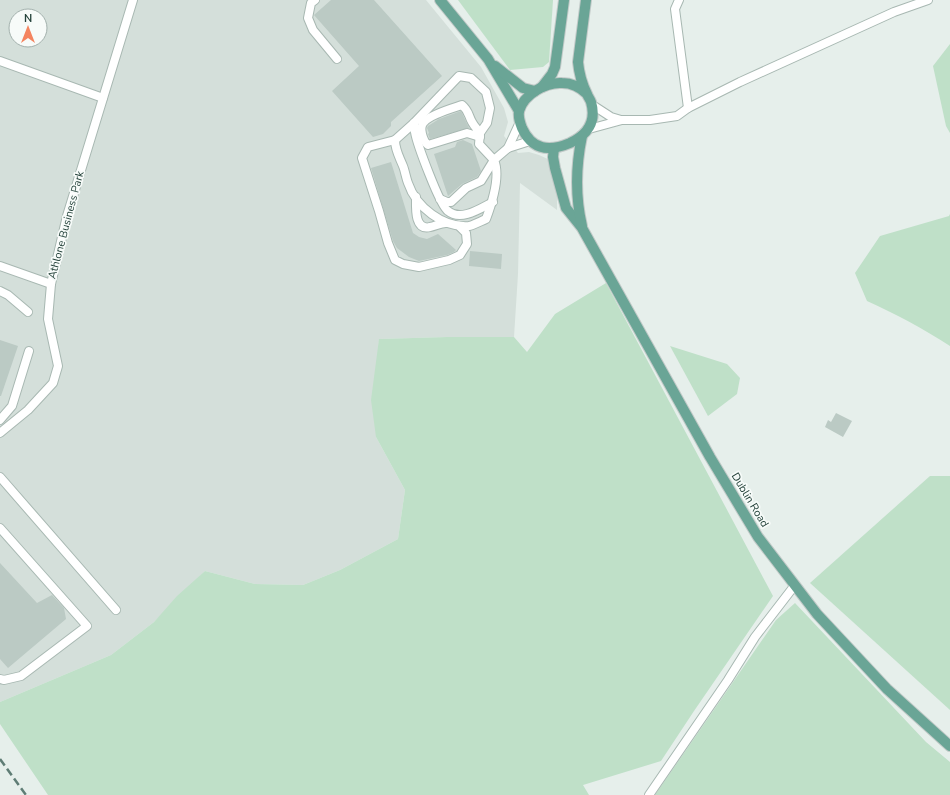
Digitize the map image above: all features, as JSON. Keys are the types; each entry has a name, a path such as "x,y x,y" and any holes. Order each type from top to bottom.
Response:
{"main road":[{"path":"440,0 488,59 519,111 520,122 525,134 530,141 542,148 554,148 571,142 586,133 593,115 592,104 586,94 579,72 578,62 586,0"},
{"path":"519,111 523,103 539,89 552,74 555,67 564,0"},
{"path":"488,59 523,88 539,89 553,83 563,83 579,87 586,94"},
{"name":"Dublin Road","path":"582,228 577,203 577,162 586,133"},
{"name":"Dublin Road","path":"554,148 553,158 566,208 582,228 710,457 758,537 816,614 887,689 950,746"}],"street":[{"name":"Athlone Business Park","path":"0,433 28,410 52,383 58,366 48,319 51,284 66,216 133,0"},
{"path":"315,0 311,3 308,18 313,30 337,59"},
{"path":"679,0 675,9 688,108"},
{"path":"592,104 611,117 622,120 650,120 677,116 688,108 740,82 894,12 928,0"},
{"path":"0,61 103,98"},
{"path":"395,140 395,148 403,166 408,184 426,210 440,220 459,226 470,226 486,219 493,202 496,165 494,160 479,144 480,135 487,123 490,108 486,92 471,78 459,76 414,123 395,140 368,147 362,158 380,211 388,243 395,260 403,264 419,267 449,260 460,255 466,244 466,233 459,226"},
{"path":"462,105 470,114 472,122 480,135 467,133 428,144 422,136 421,127 424,122 438,114 462,105"},
{"path":"586,133 622,120"},
{"path":"508,148 520,122"},
{"path":"414,123 414,132 442,205 448,212 464,215 493,202"},
{"path":"440,199 451,202 466,188 481,181 494,160 508,148 530,141"},
{"path":"416,197 417,216 419,223 423,227 430,227 446,222"},
{"path":"0,266 51,284"},
{"path":"0,290 28,312"},
{"path":"0,420 12,406 29,350"},
{"path":"0,477 116,610"},
{"path":"0,528 87,626 21,676 4,680 0,679"},
{"path":"649,795 728,680 755,637 794,585"}],"shaded area":[{"path":"0,0 426,0 481,67 504,108 508,122 504,136 518,153 529,152 550,160 557,192 557,210 520,183 518,274 514,337 379,339 376,437 405,490 398,539 340,570 303,585 255,584 205,571 154,622 111,655 0,702"}],"green space":[{"path":"458,0 553,0 549,62 543,67 510,70"},
{"path":"950,44 950,133 946,126 933,66"},
{"path":"950,214 950,346 910,322 867,301 855,273 880,236 949,216"},
{"path":"606,283 773,596 661,761 583,785 589,795 48,795 0,724 0,702 111,655 154,622 177,596 205,571 255,584 303,585 340,570 398,539 405,490 376,437 371,400 379,339 514,337 527,352 555,314"},
{"path":"670,346 727,364 740,378 737,394 708,416"},
{"path":"930,476 950,476 950,710 810,583"},
{"path":"795,603 926,742 950,762 950,795 655,795 776,620"}],"building":[{"path":"331,0 374,0 442,76 391,122 391,126 383,134 373,137 332,91 359,66 314,15"},
{"path":"461,111 469,128 430,139 427,128 428,126 439,119"},
{"path":"463,140 472,144 481,171 477,177 462,184 448,196 434,154 455,147 457,142"},
{"path":"391,162 413,233 419,237 427,239 438,234 456,250 454,252 419,261 409,257 397,248 393,241 371,168"},
{"path":"470,251 502,254 501,269 469,266"},
{"path":"0,340 18,346 1,396 0,396"},
{"path":"836,413 852,421 843,437 825,427 828,420 831,422"},
{"path":"0,563 37,603 52,595 64,608 66,619 8,668 0,659"}],"railway":[{"path":"0,759 26,795"}]}
